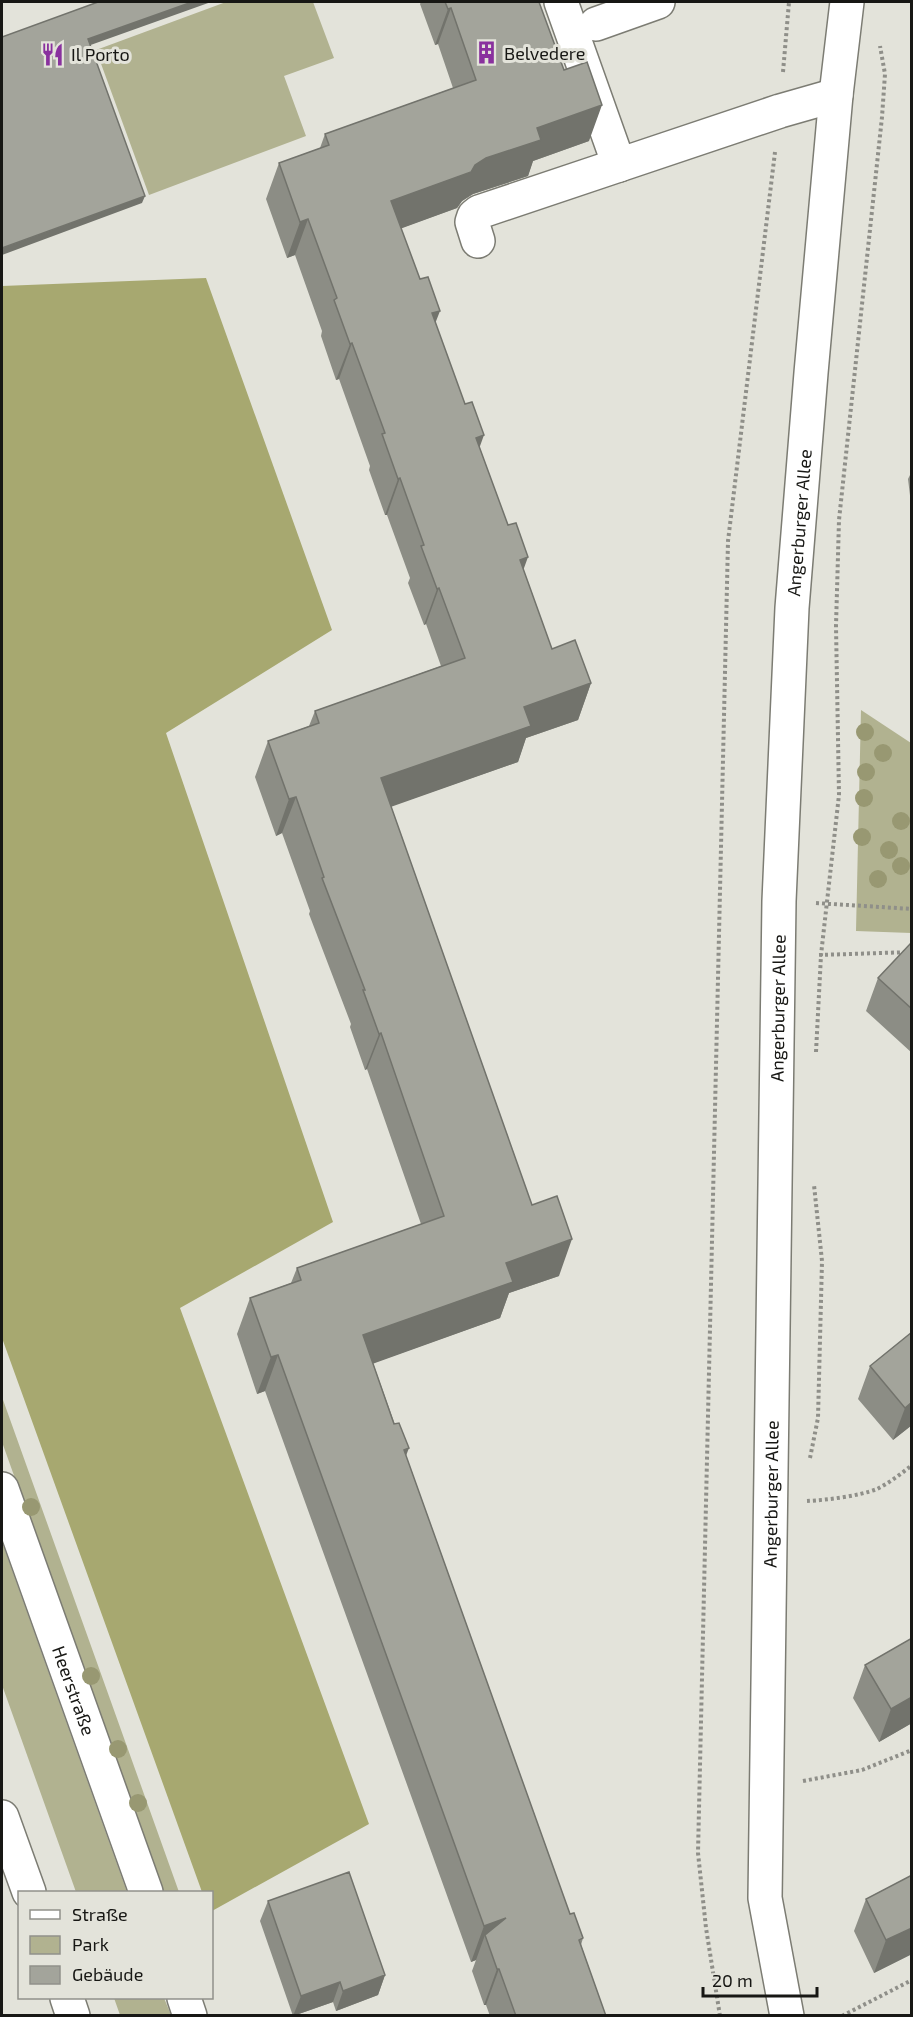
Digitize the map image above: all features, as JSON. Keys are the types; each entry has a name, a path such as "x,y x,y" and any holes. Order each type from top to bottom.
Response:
{"street":[{"path":"561,2 619,165"},
{"path":"597,24 658,2"},
{"name":"Angerburger Allee","path":"787,2016 765,1899 779,901 792,608 836,95 847,2"},
{"path":"478,242 472,222 474,216 479,212 780,111 836,95"},
{"name":"Heerstraße","path":"2,1489 145,1891"},
{"path":"2,1817 28,1891"},
{"path":"67,1999 73,2016"},
{"path":"184,1999 190,2016"}],"path":[{"path":"720,2016 705,1928 698,1853 728,541 780,111 789,2"},
{"path":"816,1061 821,955 839,795 836,626 839,520 882,117 885,74 880,42"},
{"path":"779,901 912,909"},
{"path":"779,956 912,952"},
{"path":"810,1460 818,1418 822,1261 813,1184"},
{"path":"771,1503 827,1500 876,1489 912,1465"},
{"path":"807,1491 807,1501"},
{"path":"801,1792 802,1780 809,1781 862,1770 912,1750"},
{"path":"842,2016 912,1980"}],"green space":[{"path":"226,2 313,2 334,58 284,76 306,136 149,195 96,50"},
{"path":"206,278 332,630 166,733 333,1222 180,1308 369,1824 213,1910 213,1891 202,1891 2,1338 2,286"},
{"path":"861,710 911,743 911,933 856,931"},
{"path":"2,1397 179,1891 163,1891 2,1442"},
{"path":"2,1542 127,1891 76,1891 2,1685"},
{"path":"114,1999 164,1999 171,2015 120,2015"}],"building":[{"path":"98,2 192,2 88,39 145,196 2,248 2,37"},
{"path":"445,2 539,2 564,70 587,62 602,105 537,128 541,140 486,158 475,165 471,172 391,201 420,279 428,277 440,311 432,313 465,404 472,402 484,435 476,438 508,525 516,523 528,557 520,560 552,649 575,640 591,683 524,707 531,726 381,778 532,1205 557,1196 572,1239 506,1263 513,1282 363,1335 394,1424 399,1423 409,1448 404,1450 570,1914 574,1913 583,1938 579,1940 606,2016 516,2016 485,1935 506,1918 484,1926 278,1355 271,1357 250,1298 301,1280 297,1268 444,1216 381,1033 379,1034 363,990 365,990 322,878 324,877 296,797 289,799 268,741 319,723 315,711 465,658 421,546 424,545 400,478 398,479 382,434 385,433 352,343 350,344 334,300 337,298 308,219 300,222 279,163 329,145 325,134 476,80 451,8 448,9"},
{"path":"910,944 912,946 912,1009 878,978"},
{"path":"912,1332 912,1402 905,1408 870,1366"},
{"path":"912,1638 912,1697 891,1709 865,1665"},
{"path":"349,1872 385,1975 343,1991 340,1982 301,1996 268,1901"},
{"path":"912,1875 912,1928 886,1940 866,1899"}],"place":[{"name":"Belvedere","path":"486,53"},
{"name":"Il Porto","path":"53,54"}]}
